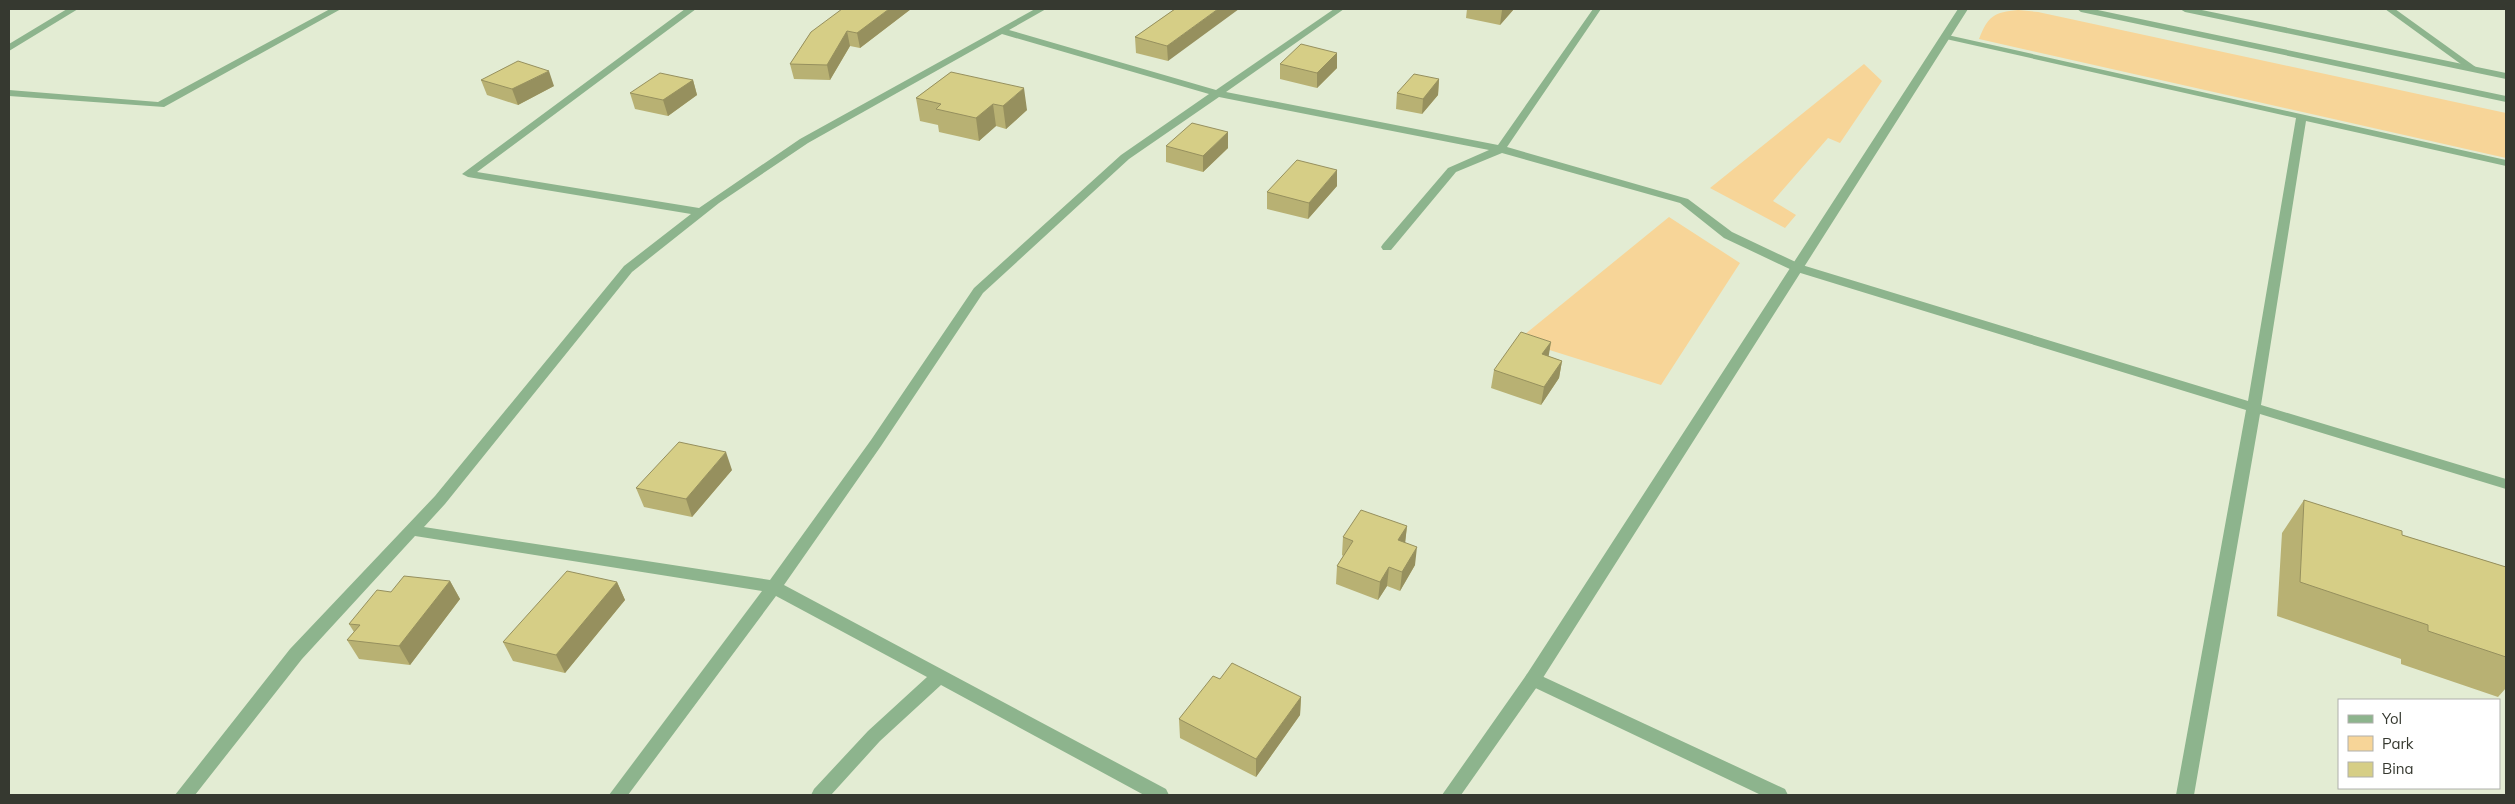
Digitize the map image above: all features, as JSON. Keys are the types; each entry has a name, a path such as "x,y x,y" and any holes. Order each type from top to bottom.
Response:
{"street":[{"path":"9,48 73,9"},
{"path":"9,93 160,105 336,9"},
{"path":"691,9 468,174 702,212"},
{"path":"184,795 296,654 440,500 628,269 702,212 804,141 1041,9"},
{"path":"618,795 774,587 876,443 978,291 1125,157 1219,94 1292,40 1340,9"},
{"path":"1387,247 1452,170 1501,149 1597,9"},
{"path":"1451,795 1533,679 1963,9"},
{"path":"2081,9 2506,99"},
{"path":"2185,9 2506,76"},
{"path":"2389,9 2472,68"},
{"path":"1001,31 1219,94 1501,149 1684,200 1728,236 1798,268 2506,484"},
{"path":"1946,36 2506,163"},
{"path":"2185,795 2254,406 2301,116"},
{"path":"410,530 774,587 1160,795"},
{"path":"820,795 874,736 940,676"},
{"path":"1533,679 1779,795"}],"green space":[{"path":"2018,10 2038,12 2506,113 2506,158 1979,39 1989,20 1997,14"},
{"path":"1864,64 1882,81 1840,143 1828,138 1773,201 1796,215 1785,228 1710,188"},
{"path":"1669,217 1740,263 1661,385 1518,340"}],"building":[{"path":"842,9 889,9 857,33 847,31 827,65 790,64 811,32"},
{"path":"1175,9 1218,9 1167,46 1135,37"},
{"path":"1301,44 1337,53 1317,73 1280,64"},
{"path":"518,61 549,71 512,89 481,80"},
{"path":"951,72 1024,88 1003,106 993,104 976,118 936,109 941,104 916,98"},
{"path":"660,73 693,80 663,100 630,93"},
{"path":"1414,74 1439,79 1423,99 1397,93"},
{"path":"1192,123 1228,132 1203,156 1166,146"},
{"path":"1297,160 1337,170 1309,203 1267,192"},
{"path":"1521,332 1551,342 1542,354 1562,361 1544,387 1494,370"},
{"path":"679,442 726,452 686,499 636,488"},
{"path":"2304,500 2402,531 2402,535 2506,567 2506,657 2428,631 2428,625 2300,582"},
{"path":"1361,510 1407,526 1398,540 1417,547 1402,572 1389,567 1380,582 1337,566 1353,541 1343,537"},
{"path":"567,571 617,582 556,655 503,642"},
{"path":"404,576 450,581 399,646 347,640 360,625 349,624 377,590 391,592"},
{"path":"1232,663 1301,697 1256,759 1179,719 1213,676 1220,679"}]}
